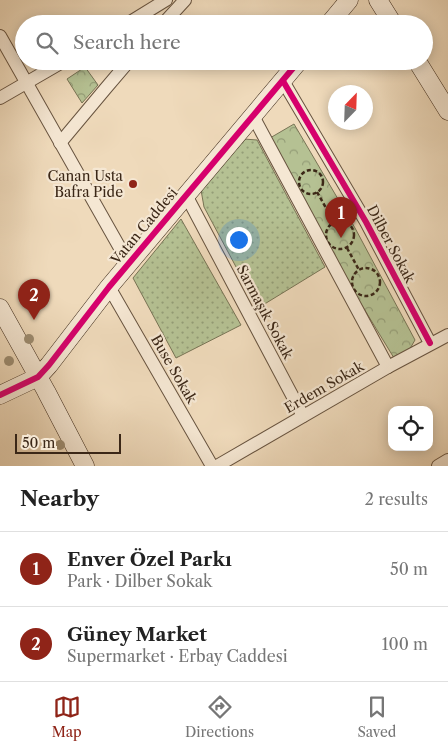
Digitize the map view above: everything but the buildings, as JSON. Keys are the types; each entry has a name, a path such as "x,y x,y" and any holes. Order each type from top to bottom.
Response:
{"street":[{"path":"142,15 166,0"},
{"path":"171,15 185,0"},
{"path":"337,15 349,0"},
{"path":"378,0 387,15"},
{"path":"0,36 15,64"},
{"path":"18,70 129,264"},
{"path":"0,98 49,70"},
{"path":"60,142 121,70"},
{"name":"Vatan Caddesi","path":"0,395 38,377 49,365 109,287 291,70"},
{"path":"424,70 446,101"},
{"name":"Dilber Sokak","path":"283,80 366,222 430,343"},
{"path":"253,116 388,367"},
{"name":"Sarmaşık Sokak","path":"186,195 303,416"},
{"name":"Buse Sokak","path":"109,287 212,466"},
{"path":"0,308 85,466"},
{"name":"Erdem Sokak","path":"217,466 430,343 448,335"},
{"path":"438,466 448,460"}],"path":[{"path":"313,170 321,175 323,184 317,192 310,194 302,190 299,180 304,172 313,170"},
{"path":"317,192 334,222"},
{"path":"339,221 349,224 354,230 354,240 347,248 342,250 336,249 328,243 327,230 334,222 339,221"},
{"path":"347,248 359,270"},
{"path":"364,268 372,269 379,276 379,287 372,294 362,295 354,288 352,278 359,270 364,268"}],"green space":[{"path":"80,70 87,70 98,85 82,103 67,79"},
{"path":"294,124 355,228 415,340 408,352 394,358 327,248 270,138"},
{"path":"244,139 257,140 325,267 258,308 204,207 201,190"},
{"path":"181,219 241,325 176,358 133,278"}],"cycle path":[{"path":"0,395 38,377 49,365 109,287 291,70"},
{"path":"283,81 366,222 430,343"}],"place":[{"name":"Canan Usta Bafra Pide","path":"133,184"},
{"name":"Enver Özel Parkı","path":"341,238"},
{"name":"Güney Market","path":"34,320"}]}
